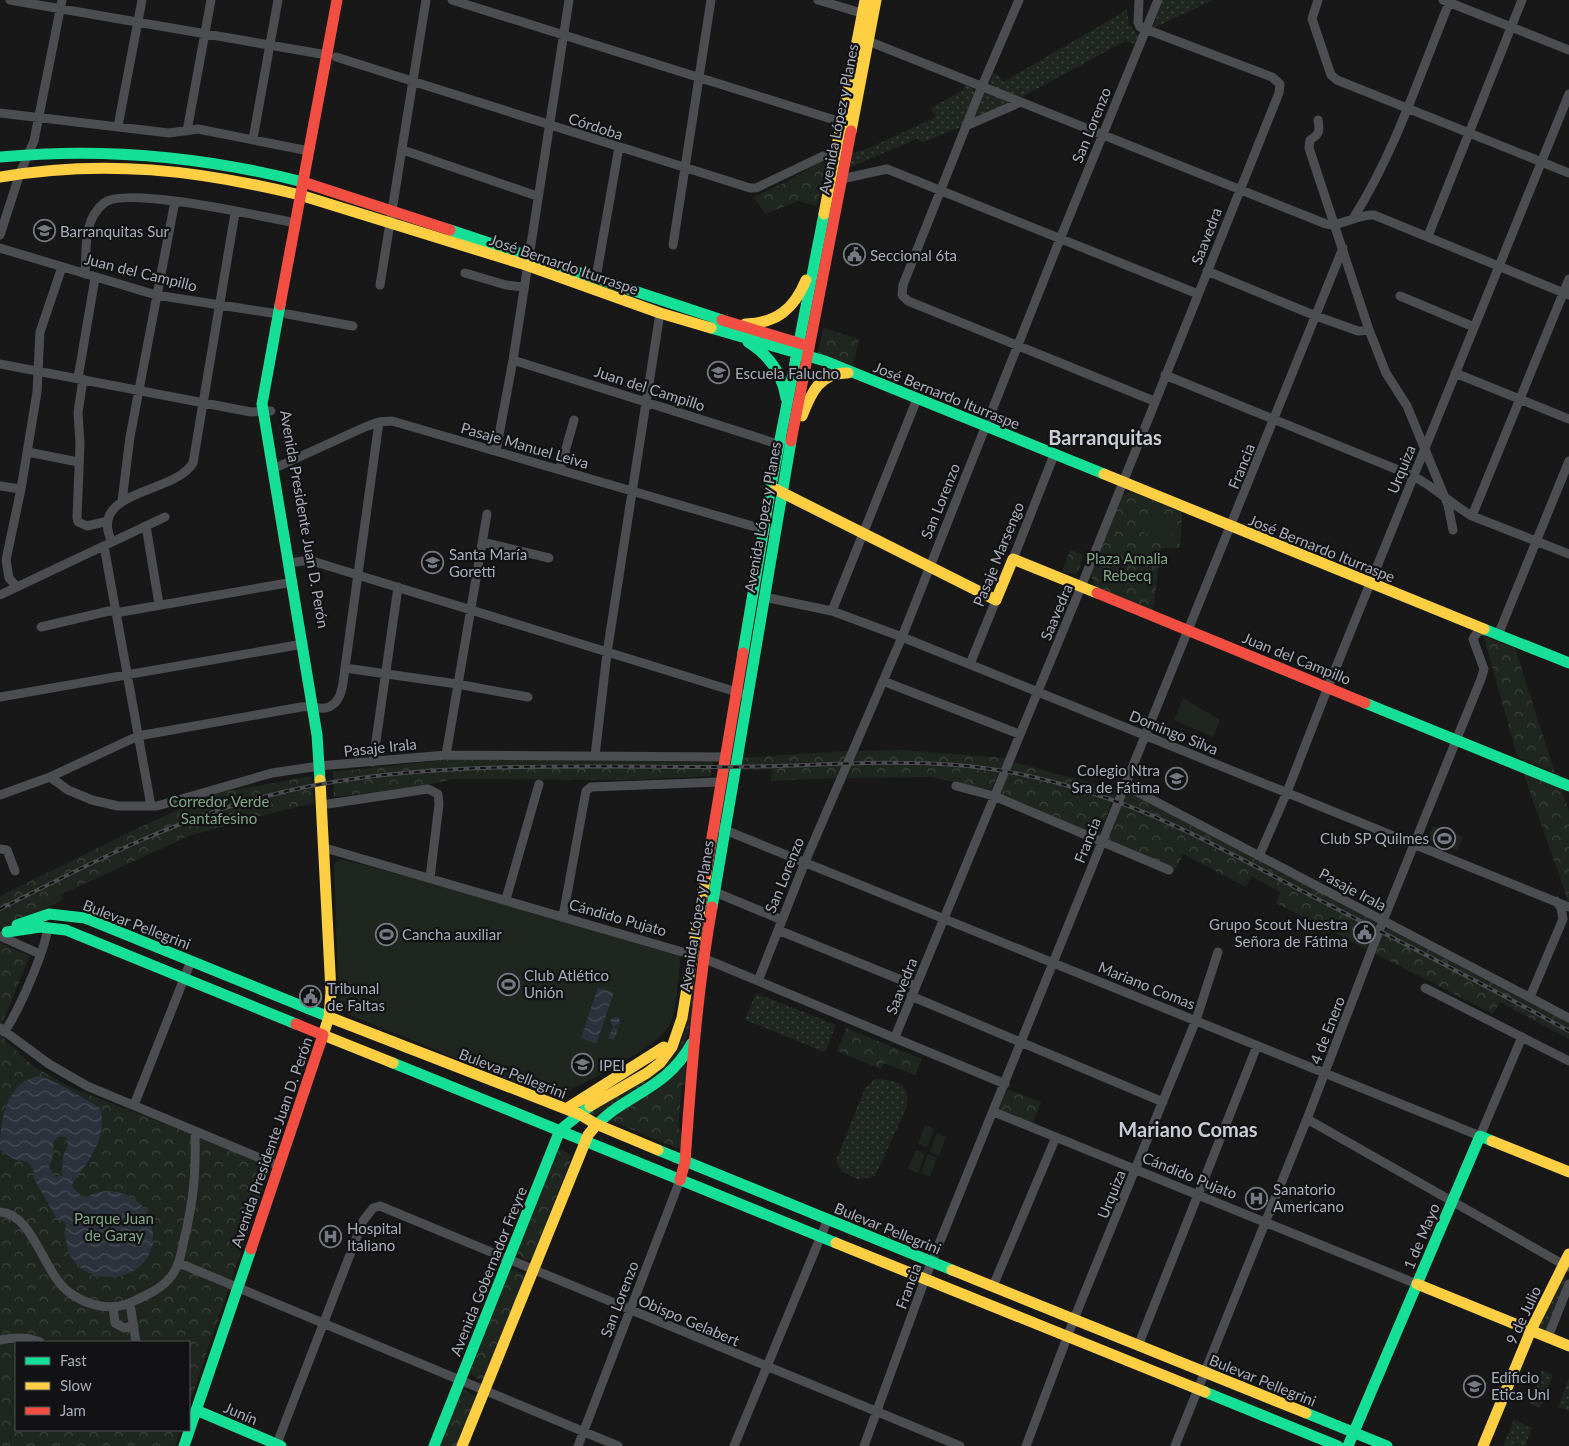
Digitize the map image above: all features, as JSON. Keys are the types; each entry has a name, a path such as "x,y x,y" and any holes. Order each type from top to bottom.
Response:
{"main road":[{"name":"Avenida Presidente Juan D. Perón","path":"325,843 328,804 318,707 294,562 266,412 265,383 283,314 331,56 337,0"},
{"name":"Avenida Presidente Juan D. Perón","path":"307,183 309,152 346,0"},
{"name":"Avenida López y Planes","path":"865,0 868,15"},
{"name":"Avenida López y Planes","path":"776,489 786,466 816,251 830,182 840,154 868,15 876,0"},
{"name":"Avenida López y Planes","path":"685,1162 702,888 735,692 769,531 776,489 778,444 786,406 803,349 842,178 840,154 841,122 863,39"},
{"name":"José Bernardo Iturraspe","path":"0,157 29,153 94,152 170,156 236,166 307,183 393,217 527,260 596,278 723,326"},
{"name":"José Bernardo Iturraspe","path":"0,177 20,173 101,168 164,170 198,174 393,217"},
{"name":"Avenida Presidente Juan D. Perón","path":"283,314 296,223 304,196"},
{"path":"723,326 764,323 786,313 803,288 816,251"},
{"name":"José Bernardo Iturraspe","path":"527,260 660,313 723,326 803,349 917,399 1569,663"},
{"path":"723,326 754,345 769,359 783,383 786,406"},
{"path":"786,466 807,403 815,386 823,378 834,373 858,374"},
{"path":"776,489 996,600"},
{"name":"Avenida López y Planes","path":"579,1114 648,1071 669,1052 677,1032 714,892 764,597 769,531"},
{"name":"Juan del Campillo","path":"1013,559 1458,739 1569,786"},
{"name":"Pasaje Marsengo","path":"996,600 1013,559"},
{"name":"Avenida Presidente Juan D. Perón","path":"294,562 293,582 303,644 318,707"},
{"name":"Avenida Presidente Juan D. Perón","path":"192,1408 237,1288 329,1017 331,992 324,766"},
{"name":"Bulevar Pellegrini","path":"3,934 21,923 49,914 85,918 487,1080 579,1114 596,1124 685,1162 1387,1446"},
{"path":"98,943 96,933 105,926"},
{"path":"3,934 30,927 66,930 461,1092 586,1139 680,1180 1338,1446"},
{"path":"566,1109 652,1056 677,1032"},
{"name":"Avenida López y Planes","path":"596,1124 666,1077 683,1059 694,1041"},
{"path":"461,1092 472,1074"},
{"path":"476,1098 487,1080"},
{"name":"Avenida Gobernador Freyre","path":"434,1446 560,1130 579,1114"},
{"path":"462,1446 586,1139 596,1124"},
{"name":"Mariano Comas","path":"1480,1136 1569,1172"},
{"name":"1 de Mayo","path":"1348,1446 1480,1136"},
{"name":"San Lorenzo","path":"680,1180 685,1162"},
{"name":"9 de Julio","path":"1483,1446 1531,1330 1567,1262"},
{"name":"Cándido Pujato","path":"1417,1284 1569,1346"},
{"name":"Junín","path":"192,1408 278,1445"},
{"name":"Avenida Presidente Juan D. Perón","path":"184,1446 187,1431"}],"street":[{"name":"Córdoba","path":"10,0 62,5 138,22 331,56 750,188 756,188 823,156 840,154"},
{"path":"118,126 142,0"},
{"path":"187,131 212,0"},
{"path":"252,139 278,0"},
{"path":"380,285 393,217 426,0"},
{"path":"452,0 563,37 841,122"},
{"path":"496,451 513,360 527,260 569,0"},
{"path":"673,245 711,0"},
{"path":"818,0 868,15"},
{"path":"1019,0 940,191 902,289 902,295 908,301 1154,401"},
{"path":"1146,31 1140,27 1138,22 1138,0 1157,4"},
{"path":"1318,0 1312,19 1331,75 1337,80 1569,173"},
{"path":"1428,236 1522,0"},
{"path":"1354,217 1368,195 1407,107 1446,1 1569,50"},
{"name":"San Lorenzo","path":"758,981 805,862 902,637 1060,239 1157,4"},
{"path":"0,235 40,117 62,5"},
{"name":"Saavedra","path":"895,1037 1081,587 1121,482 1279,94 1280,84 1272,77 1146,31"},
{"path":"863,39 1326,224 1335,225 1354,217 1374,215 1566,294"},
{"name":"Urquiza","path":"1259,856 1287,792 1424,448 1569,94"},
{"path":"966,126 1021,102"},
{"path":"0,112 175,134 198,128 309,152"},
{"path":"1318,120 1319,134 1308,144 1386,373 1407,406 1452,514 1453,530"},
{"path":"596,278 619,148"},
{"path":"403,150 537,196"},
{"path":"830,182 887,170 1198,294"},
{"path":"1368,195 1374,215"},
{"path":"85,274 86,235 90,223 106,201 121,197 149,197 296,223"},
{"path":"122,501 123,483 139,390 175,201"},
{"path":"151,806 116,611 108,544 108,521 111,514 122,501 184,474 193,463 235,213"},
{"name":"Juan del Campillo","path":"0,248 62,266 95,278 156,294 220,306 353,326"},
{"name":"Francia","path":"864,1446 925,1279 994,1112 1100,842 1231,527 1343,248"},
{"path":"17,587 9,578 6,560 28,452 39,371 40,332 62,266"},
{"path":"465,272 506,285 523,287"},
{"path":"1207,272 1358,331 1370,330"},
{"path":"95,278 78,413 80,444 78,462 80,474 76,506 78,522 87,526 108,521"},
{"path":"1472,516 1519,399 1566,294 1569,279"},
{"path":"1400,296 1474,326"},
{"path":"595,756 607,653 660,313"},
{"name":"Juan del Campillo","path":"513,360 778,444"},
{"path":"0,364 204,403 266,412"},
{"path":"1456,373 1569,419"},
{"path":"1165,374 1413,476 1435,488 1443,496 1472,516 1569,554"},
{"path":"832,612 917,399"},
{"path":"560,469 574,420"},
{"path":"277,467 380,422"},
{"path":"0,795 50,777 138,736 331,706 340,696 345,668 380,422"},
{"name":"Pasaje Manuel Leiva","path":"380,422 392,422 496,451 769,531"},
{"path":"28,452 78,462"},
{"name":"Pasaje Marsengo","path":"1013,559 1054,455"},
{"name":"4 de Enero","path":"1174,1446 1266,1222 1325,1074 1383,920 1483,674 1474,635 1478,632 1492,633 1537,542 1569,461"},
{"path":"0,486 21,489"},
{"path":"446,754 457,684 472,611 487,514"},
{"path":"0,595 30,583 165,517"},
{"path":"146,526 159,604"},
{"path":"482,542 549,558"},
{"path":"294,562 309,560 748,695"},
{"path":"0,582 9,578"},
{"path":"41,627 116,611 293,582"},
{"path":"373,762 384,674 398,587"},
{"name":"Domingo Silva","path":"764,597 832,612 902,637 1569,907"},
{"name":"Pasaje Marsengo","path":"970,664 996,600"},
{"path":"0,697 303,644"},
{"path":"345,668 457,684 528,697"},
{"path":"883,681 1019,734"},
{"name":"Pasaje Irala","path":"50,777 68,790 92,800 118,806 162,806 272,774 324,766 446,754 724,757"},
{"path":"563,916 586,791 591,787 720,782"},
{"path":"506,899 539,784"},
{"name":"Pasaje Irala","path":"1124,785 1569,1018"},
{"path":"956,786 994,796 1169,870"},
{"path":"328,804 428,789 438,794 439,804 430,878"},
{"name":"Mariano Comas","path":"713,827 725,829 1480,1136"},
{"name":"Cándido Pujato","path":"325,843 430,878 697,956 1004,1084"},
{"path":"0,849 7,850 15,871"},
{"path":"702,888 782,920"},
{"path":"1530,997 1563,919 1561,908 1555,901"},
{"path":"48,927 40,954 12,1022 2,1030 65,1075 279,1166"},
{"path":"778,930 916,986"},
{"path":"3,934 40,954"},
{"name":"Urquiza","path":"1026,1446 1074,1319 1196,1020 1218,952"},
{"path":"134,1105 191,961"},
{"path":"1426,988 1569,1061"},
{"path":"911,996 1021,1044 1163,1102"},
{"name":"1 de Mayo","path":"1480,1136 1522,1037"},
{"path":"1138,1346 1257,1046"},
{"name":"Cándido Pujato","path":"994,1112 1417,1284"},
{"path":"1307,1119 1567,1262"},
{"path":"0,1212 12,1215 23,1224 51,1272 68,1292 98,1306 113,1307 130,1304 162,1285 179,1263 196,1182 195,1131"},
{"path":"993,1286 1056,1138"},
{"name":"San Lorenzo","path":"578,1446 680,1180"},
{"name":"Obispo Gelabert","path":"323,1324 363,1221 373,1208 380,1206 960,1446"},
{"path":"734,1446 828,1219"},
{"path":"179,1263 618,1446"},
{"name":"9 de Julio","path":"1548,1337 1569,1284"},
{"path":"130,1304 136,1341"},
{"path":"113,1307 115,1323 124,1328 134,1326"},
{"path":"278,1445 323,1324"},
{"path":"0,1340 18,1337 36,1341"}],"green space":[{"path":"1163,0 1213,0 1152,29"},
{"path":"1127,8 1129,24 1138,35 1137,45 1125,41 1020,98 990,85 992,73 998,75 1003,82 1122,13"},
{"path":"966,84 972,86 975,94 961,127 923,142 917,139 848,168 850,154 869,148 934,118 935,116 931,108 963,90"},
{"path":"986,93 1012,102 974,119 983,95"},
{"path":"828,157 817,206 798,201 766,214 753,197 786,182"},
{"path":"824,328 859,339 853,366 817,355"},
{"name":"Plaza Amalia Rebecq","path":"1132,492 1182,512 1180,548 1161,548 1153,611 1095,587 1091,575 1122,494"},
{"path":"1151,514 1177,525 1169,543 1144,533"},
{"path":"1070,550 1084,555 1077,574 1062,572"},
{"path":"1484,637 1515,648 1555,773 1517,756"},
{"path":"1183,698 1220,720 1213,737 1174,720"},
{"path":"903,750 1005,758 991,790 932,777 847,778 858,751"},
{"path":"848,751 836,778 771,781 772,769 739,770 740,758"},
{"path":"453,759 713,762 711,776 629,780 454,779 422,786 334,797 333,772"},
{"path":"1013,762 1117,790 1098,837 1000,794"},
{"path":"1523,772 1561,788 1569,811 1569,904"},
{"name":"Corredor Verde Santafesino","path":"311,776 314,803 189,836 62,894 63,900 0,929 0,896 138,828 213,794"},
{"path":"1132,794 1377,921 1366,949 1276,903 1280,892 1251,876 1246,887 1183,854 1176,869 1106,841 1123,797"},
{"name":"Club SP Quilmes","path":"1433,826 1463,837 1457,850 1428,839"},
{"name":"Club Atlético Unión","path":"340,859 477,895 679,956 677,992 671,1022 665,1032 653,1043 636,1054 599,1076 552,1098 348,1014 339,1006 334,864"},
{"path":"1388,928 1569,1021 1569,1039 1500,1002 1493,1014 1374,953 1384,931"},
{"path":"0,943 30,956 0,1028"},
{"path":"697,961 690,1022 685,1042 679,1055 670,1066 646,1086 593,1116 588,1114 676,1053 688,1020"},
{"path":"756,993 836,1025 825,1052 745,1020"},
{"path":"846,1028 922,1059 915,1075 884,1063 881,1069 837,1051"},
{"name":"Parque Juan de Garay","path":"0,1035 33,1066 72,1088 266,1163 269,1170 190,1402 190,1341 15,1341 15,1431 180,1431 175,1446 0,1446"},
{"path":"682,1067 687,1067 686,1085 682,1084 678,1128 682,1133 681,1150 609,1120"},
{"path":"875,1079 890,1080 900,1084 906,1093 907,1107 875,1176 859,1180 841,1171 836,1160 865,1088"},
{"path":"1007,1089 1041,1102 1033,1123 999,1109"},
{"path":"925,1125 934,1129 927,1147 918,1144"},
{"path":"937,1133 946,1137 939,1156 930,1152"},
{"path":"561,1149 571,1155 570,1162 532,1259 525,1260 518,1254 518,1250 557,1151"},
{"path":"916,1150 925,1154 918,1173 908,1169"},
{"path":"928,1154 937,1158 930,1177 921,1173"},
{"path":"514,1269 524,1275 523,1282 485,1379 478,1379 471,1374 471,1370 510,1271"},
{"path":"1564,1276 1568,1281 1547,1334 1536,1330"},
{"path":"1542,1371 1553,1375 1540,1408 1529,1403"},
{"path":"1569,1378 1569,1411 1558,1407"},
{"path":"465,1390 475,1396 474,1403 457,1446 439,1446 461,1392"},
{"path":"1514,1420 1532,1428 1525,1446 1503,1446"}],"water":[{"path":"598,987 614,993 596,1044 581,1038"},
{"path":"618,1017 621,1023 614,1027 618,1029 614,1040 608,1038 613,1027 610,1020"},
{"path":"41,1076 65,1087 100,1108 102,1130 99,1140 90,1159 71,1186 84,1198 103,1191 115,1191 128,1195 138,1201 146,1211 152,1227 151,1248 142,1264 127,1274 110,1277 92,1274 77,1264 67,1247 66,1223 57,1219 33,1177 34,1171 28,1162 14,1159 0,1150 1,1127 7,1104 20,1085 29,1079","holes":["58,1137 66,1137 68,1145 63,1156 62,1176 56,1177 49,1168 54,1141"]}],"railway":[{"path":"0,909 130,845 197,818 267,796 321,784 377,776 435,771 551,766 751,767 897,763 955,765 1004,771 1037,778 1114,800 1142,811 1224,850 1569,1031"}],"traffic: fast":[{"path":"0,157 77,153 153,156 228,166 303,182"},
{"path":"743,653 771,486 824,214"},
{"path":"450,230 722,320"},
{"path":"280,305 262,404 317,735 320,780"},
{"path":"711,328 825,361 1104,474"},
{"path":"748,342 768,359 778,373 786,398"},
{"path":"712,907 791,441"},
{"path":"1484,629 1569,663"},
{"path":"1365,703 1569,786"},
{"path":"17,925 49,914 85,918 329,1017"},
{"path":"7,932 40,927 66,930 296,1024"},
{"path":"593,1129 618,1107 670,1072 692,1043"},
{"path":"393,1063 836,1243"},
{"path":"434,1446 560,1130 590,1106"},
{"path":"1348,1446 1480,1136 1492,1141"},
{"path":"658,1150 952,1270"},
{"path":"190,1428 251,1249"},
{"path":"1205,1392 1338,1446"},
{"path":"196,1410 281,1446"},
{"path":"1306,1413 1387,1446"},
{"path":"184,1446 189,1431"}],"traffic: slow":[{"path":"824,214 865,0"},
{"path":"851,131 876,0"},
{"path":"0,177 76,169 114,168 151,170 225,179 300,195"},
{"path":"300,195 526,265 660,313 711,328"},
{"path":"745,324 766,321 783,312 796,299 806,280"},
{"path":"802,416 813,392 824,380 830,376 848,373"},
{"path":"1104,474 1484,629"},
{"path":"775,489 996,600 1013,559 1097,593"},
{"path":"320,780 331,992 329,1017 323,1035 393,1063"},
{"path":"590,1106 647,1073 660,1063 672,1047 682,1018 706,873"},
{"path":"329,1017 579,1114 596,1124 658,1150"},
{"path":"566,1109 664,1047"},
{"path":"462,1446 588,1135 593,1129"},
{"path":"1492,1141 1569,1172"},
{"path":"836,1243 1205,1392"},
{"path":"1483,1446 1531,1330 1569,1254"},
{"path":"952,1270 1306,1413"},
{"path":"1417,1284 1569,1346"}],"traffic: jam":[{"path":"280,305 337,0"},
{"path":"791,441 851,131"},
{"path":"303,182 450,230"},
{"path":"722,320 805,345"},
{"path":"1097,593 1365,703"},
{"path":"706,873 743,653"},
{"path":"680,1180 685,1162 698,1002 712,907"},
{"path":"251,1249 323,1035 296,1024"}],"place":[{"name":"Barranquitas Sur","path":"44,231"},
{"name":"Seccional 6ta","path":"854,255"},
{"name":"Escuela Falucho","path":"719,373"},
{"name":"Santa María Goretti","path":"433,563"},
{"name":"Colegio Ntra Sra de Fátima","path":"1176,779"},
{"name":"Club SP Quilmes","path":"1445,838"},
{"name":"Grupo Scout Nuestra Señora de Fátima","path":"1364,933"},
{"name":"Cancha auxiliar","path":"386,934"},
{"name":"Club Atlético Unión","path":"508,984"},
{"name":"Tribunal de Faltas","path":"311,997"},
{"name":"IPEI","path":"583,1065"},
{"name":"Sanatorio Americano","path":"1257,1198"},
{"name":"Hospital Italiano","path":"331,1237"},
{"name":"Edificio Etica Unl","path":"1475,1386"}],"district":[{"name":"Barranquitas","path":"1105,437"},
{"name":"Mariano Comas","path":"1188,1129"}]}
